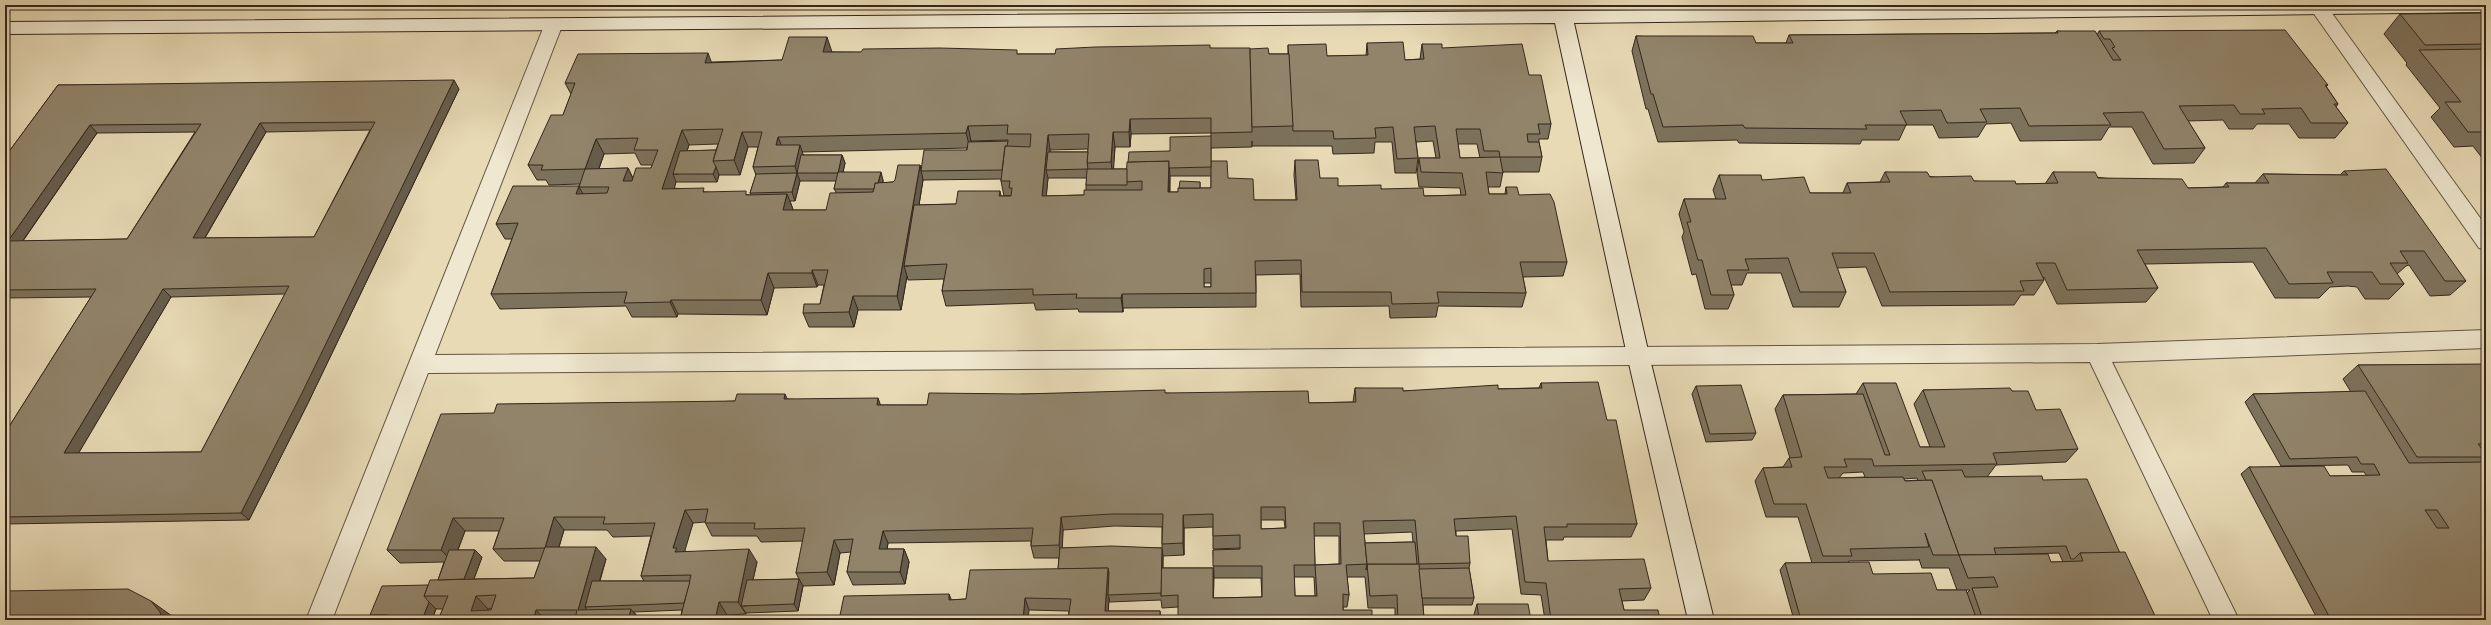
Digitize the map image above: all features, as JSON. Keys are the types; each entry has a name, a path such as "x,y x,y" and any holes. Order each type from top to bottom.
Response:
{"street":[{"path":"5,28 553,26 1563,17 2486,6"},
{"path":"2318,7 2486,242"},
{"path":"1563,17 1638,355 1700,620"},
{"path":"319,620 553,26"},
{"path":"420,364 2097,353 2486,339"},
{"path":"2097,353 2226,620"}],"building":[{"path":"2486,13 2486,44 2425,45 2400,14"},
{"path":"2285,30 2328,85 2325,85 2338,104 2334,104 2348,123 2311,123 2301,108 2262,109 2265,114 2240,114 2234,105 2179,106 2205,148 2164,149 2143,112 2103,113 2111,125 2029,126 2020,108 1980,109 1987,122 1947,123 1941,110 1900,111 1907,125 1865,125 1867,129 1745,128 1743,125 1663,127 1653,94 1651,94 1636,36 1753,36 1756,43 1793,43 1789,35 2058,33 2057,31 2095,31 2113,60 2121,60 2112,48 2115,47 2110,39 2104,39 2099,31"},
{"path":"789,37 827,37 823,52 861,52 863,49 940,48 1017,50 1017,54 1055,54 1056,49 1095,47 1210,45 1210,48 1250,48 1252,132 1211,133 1211,118 1130,119 1129,132 1113,132 1111,162 1087,163 1089,134 1048,135 1042,196 1084,195 1084,190 1142,190 1142,181 1126,182 1127,162 1169,161 1168,192 1178,192 1178,188 1211,188 1211,161 1227,161 1228,178 1253,179 1254,200 1297,200 1295,160 1318,160 1320,178 1338,178 1338,186 1381,185 1381,189 1423,188 1424,196 1466,195 1462,173 1421,172 1419,158 1440,158 1435,126 1414,127 1418,158 1397,159 1393,127 1375,128 1376,138 1334,139 1333,131 1293,131 1288,45 1326,44 1327,56 1368,55 1367,43 1403,42 1405,60 1424,59 1422,44 1442,44 1442,48 1522,44 1529,75 1541,75 1551,124 1538,124 1540,134 1527,134 1528,142 1539,142 1542,157 1500,157 1503,173 1486,172 1489,194 1507,194 1506,187 1517,187 1519,195 1550,194 1554,202 1567,262 1520,262 1526,293 1437,292 1439,303 1392,304 1391,292 1302,292 1301,260 1255,261 1256,293 1122,294 1121,298 1076,298 1077,294 1033,295 1033,289 942,291 947,264 904,266 914,205 956,204 958,191 1000,191 999,196 1011,196 1012,188 1009,188 1010,181 1001,181 1005,146 1030,147 1031,134 1007,134 1008,125 968,126 966,133 778,137 776,145 800,145 795,166 753,167 762,132 742,132 734,160 713,161 723,129 682,130 662,189 704,188 703,192 746,191 746,195 787,194 783,210 826,210 830,193 873,192 875,183 893,182 895,180 898,165 920,165 897,296 853,296 849,312 803,313 804,304 820,304 828,270 812,270 812,273 768,273 761,300 671,300 670,302 624,303 627,292 491,294 518,223 496,224 513,186 579,186 576,194 607,193 609,187 579,187 585,169 541,170 543,165 528,165 551,115 563,115 575,83 565,83 578,54 708,53 705,63 782,60","holes":["1456,129 1480,129 1484,151 1499,151 1500,157 1460,158","638,138 634,150 658,150 651,168 636,168 632,181 623,181 628,168 585,169 596,139","1211,268 1211,287 1204,287 1204,269"]},
{"path":"1268,48 1269,54 1289,54 1293,126 1252,127 1250,49"},
{"path":"2486,49 2486,132 2468,132 2445,102 2461,102 2419,50"},
{"path":"454,80 301,395 241,513 5,517 5,433 96,289 5,290 5,157 58,85","holes":["375,122 314,237 193,238 260,123","201,124 127,239 8,241 90,125","289,286 201,452 64,453 163,289"]},
{"path":"1211,136 1211,167 1169,168 1169,161 1128,162 1129,152 1170,151 1170,137"},
{"path":"1008,141 1007,146 1005,146 1002,170 921,171 924,150 967,150 968,142"},
{"path":"716,150 713,161 716,167 713,174 673,174 680,151"},
{"path":"1048,152 1088,152 1088,169 1046,170"},
{"path":"801,155 842,155 838,173 797,173"},
{"path":"1087,169 1127,169 1127,185 1086,185"},
{"path":"2386,169 2466,281 2445,281 2424,251 2400,251 2408,263 2390,263 2404,284 2380,284 2372,272 2327,272 2333,283 2289,284 2266,248 2137,250 2158,288 2067,290 2055,263 2036,263 2044,280 2020,281 2024,291 1890,292 1874,253 1832,253 1846,292 1800,292 1788,258 1745,259 1749,270 1727,270 1734,295 1711,295 1702,260 1698,260 1687,222 1691,222 1684,199 1726,199 1719,175 1761,175 1762,180 1804,177 1810,193 1851,193 1847,183 1890,182 1885,172 1927,172 1930,177 1971,176 1974,181 2015,181 2016,184 2058,183 2053,172 2095,172 2098,178 2182,179 2188,188 2229,187 2226,183 2269,183 2263,174 2348,175 2344,171"},
{"path":"838,172 881,172 878,183 875,183 874,189 834,189"},
{"path":"797,173 792,192 750,193 756,174"},
{"path":"1180,181 1200,182 1200,188 1179,188"},
{"path":"2485,364 2486,443 2478,444 2486,454 2486,457 2417,457 2358,365"},
{"path":"1598,382 1607,420 1616,420 1637,524 1567,524 1567,527 1544,527 1548,561 1644,559 1651,588 1619,589 1624,610 1658,610 1660,620 1551,620 1546,583 1525,582 1516,516 1454,519 1456,536 1468,536 1470,563 1419,564 1415,520 1363,521 1367,564 1346,565 1349,595 1343,594 1343,610 1372,610 1372,620 1178,620 1178,595 1161,596 1161,568 1213,568 1213,598 1262,597 1262,566 1213,566 1213,550 1240,549 1240,535 1213,536 1213,514 1183,515 1183,543 1162,544 1163,514 1112,514 1061,517 1059,545 1031,546 1033,528 883,531 879,549 904,549 900,572 847,572 853,539 834,540 827,572 796,573 805,528 754,529 755,523 705,523 708,509 685,510 673,548 677,548 675,552 749,549 738,602 719,602 715,620 680,620 691,575 641,576 655,523 603,524 605,517 554,517 545,548 493,549 504,518 453,518 441,550 387,550 441,414 494,413 497,404 735,401 737,394 785,394 784,399 878,398 877,405 927,405 929,393 1023,394 1165,390 1165,393 1308,391 1309,403 1356,402 1355,388 1403,388 1403,391 1498,385 1498,389 1542,388 1541,383","holes":["1261,507 1285,507 1286,528 1261,529","1314,523 1340,523 1341,564 1315,565","1294,565 1315,565 1317,596 1295,596"]},
{"path":"1863,383 1896,383 1920,447 1945,447 1923,390 2010,388 2012,391 2028,391 2036,410 2060,409 2078,449 1993,453 1997,464 1874,466 1872,459 1844,459 1847,467 1824,467 1828,478 1903,477 1905,481 1932,480 1959,555 1933,555 1925,533 1929,547 1850,549 1852,556 1823,556 1806,504 1774,504 1763,468 1792,467 1789,458 1802,457 1783,395 1863,394 1885,455 1890,455"},
{"path":"1741,385 1756,433 1710,434 1696,386"},
{"path":"2365,391 2409,463 2486,462 2486,620 2331,620 2249,467 2324,466 2330,476 2380,475 2374,464 2361,464 2357,457 2290,459 2253,394","holes":["2425,510 2437,510 2449,528 2437,528"]},
{"path":"1962,470 1965,477 2042,476 2043,480 2087,479 2120,553 2080,553 2074,559 2071,559 2066,546 1994,548 1996,555 1959,555 1932,480 1926,480 1922,471"},
{"path":"1415,542 1417,564 1367,564 1365,543"},
{"path":"1111,546 1162,548 1161,593 1108,595 1108,568 1058,569 1060,548"},
{"path":"545,547 596,547 578,610 631,609 628,620 438,620 448,596 424,596 430,580 534,578","holes":["496,595 491,610 471,611 476,596","536,610 577,610 575,619 534,618"]},
{"path":"449,550 475,550 464,579 438,580"},
{"path":"2125,552 2157,620 1983,620 1972,588 1998,587 1994,577 1968,578 1959,555 2048,554 2051,562 2083,561 2080,553"},
{"path":"1869,562 1873,574 1931,573 1937,590 1966,590 1977,620 1801,620 1785,563"},
{"path":"1367,564 1419,564 1424,618 1479,618 1477,604 1528,604 1531,620 1398,620 1397,595 1370,596"},
{"path":"1108,568 1105,611 1160,611 1160,620 1068,620 1071,599 1025,598 1023,620 839,620 844,596 949,594 949,600 966,599 970,570"},
{"path":"1469,568 1474,598 1422,598 1419,569"},
{"path":"799,579 794,604 741,606 747,580"},
{"path":"592,581 690,581 684,603 585,607"},
{"path":"428,585 424,596 429,602 422,620 386,620 388,615 370,615 382,586"},
{"path":"128,589 151,601 160,612 162,620 5,620 5,591"},
{"path":"788,618 787,620 734,620 734,619"}]}
